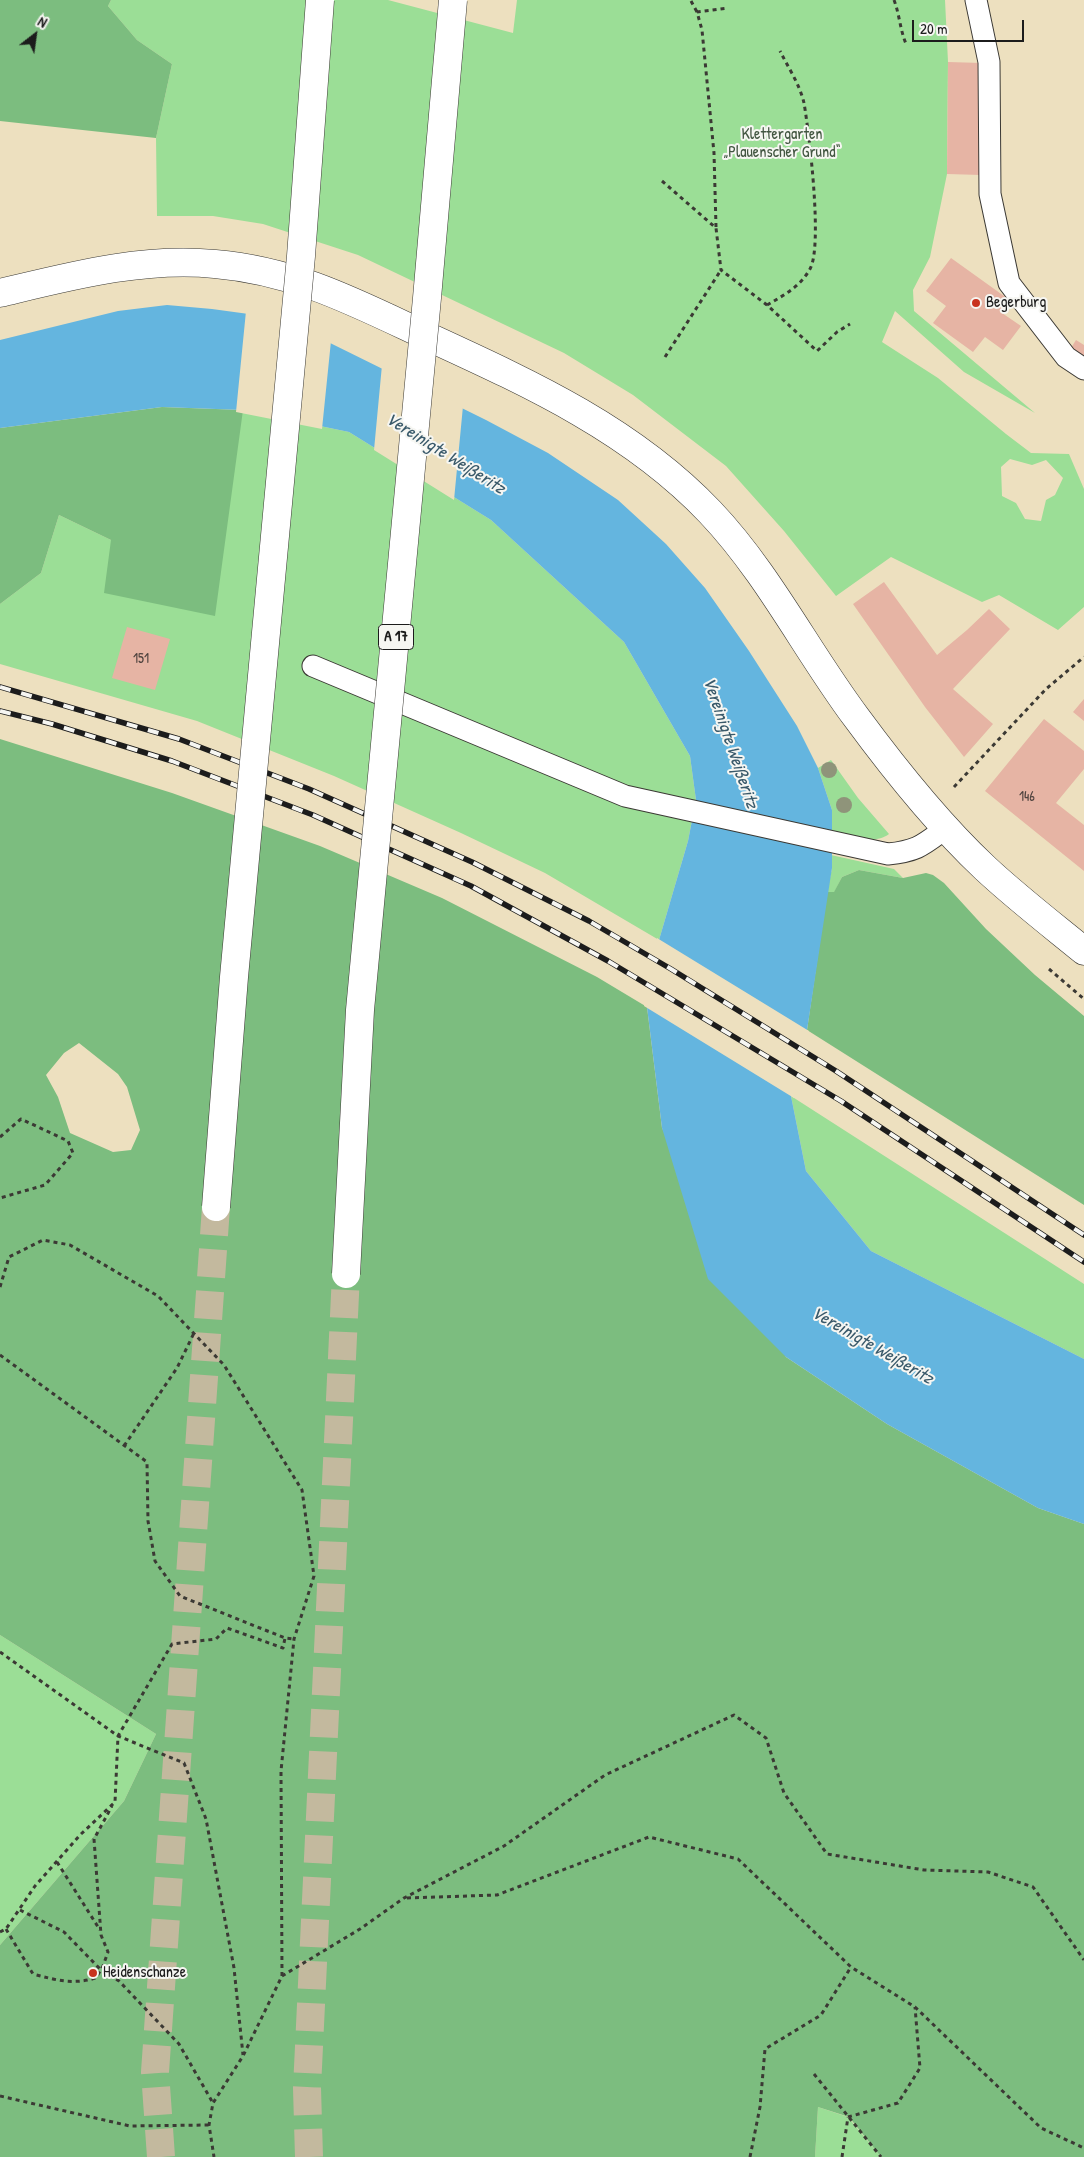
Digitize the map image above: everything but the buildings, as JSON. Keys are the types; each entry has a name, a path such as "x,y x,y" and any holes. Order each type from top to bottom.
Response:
{"main road":[{"path":"216,1207 234,977 302,246 320,0"},
{"name":"A 17","path":"346,1274 360,1010 426,318 453,0"},
{"path":"0,293 110,268 162,262 217,264 279,274 331,291 516,378 591,417 640,450 684,486 712,514 745,553 776,595 854,715 938,818 985,868 1084,951"}],"lane":[{"path":"976,0 989,62 990,194 1009,283 1066,357 1084,369"},
{"path":"313,666 626,796 888,854 908,852 920,847 938,818"}],"path":[{"path":"894,0 900,17 906,46"},
{"path":"665,357 721,270 716,228 713,145 702,30 698,12 691,1"},
{"path":"698,12 728,8"},
{"path":"767,305 796,288 811,267 816,242 814,183 803,101 780,51"},
{"path":"662,181 716,228"},
{"path":"721,270 767,305 817,351 837,332 850,324"},
{"path":"938,818 960,782 1046,689 1084,657"},
{"path":"1042,963 1084,999"},
{"path":"0,1136 21,1119 68,1141 73,1153 45,1185 0,1198"},
{"path":"0,1287 9,1257 43,1240 70,1245 158,1296 224,1365 302,1490 314,1576 294,1639 281,1771 282,1976 243,2056 213,2103 209,2125 214,2157"},
{"path":"124,1446 177,1368 194,1333"},
{"path":"0,1356 147,1462 148,1521 155,1561 180,1596 285,1638 294,1639"},
{"path":"6,1929 33,1974 57,1980 80,1982 96,1978 108,1952 101,1930 94,1839 115,1802 118,1736 172,1644 216,1639 227,1628 283,1648 285,1638"},
{"path":"0,1652 118,1736 184,1764 206,1819 234,1968 243,2056"},
{"path":"282,1976 360,1929 404,1898 504,1846 605,1775 734,1715 766,1738 784,1793 826,1854 924,1870 988,1872 1033,1888 1084,1960"},
{"path":"0,1932 6,1929 35,1886 80,1835 115,1802"},
{"path":"404,1898 497,1895 648,1837 738,1859 851,1967 915,2007 1041,2128 1084,2148"},
{"path":"57,1862 101,1930"},
{"path":"20,1910 64,1932 101,1970 119,1981 178,2044 213,2103"},
{"path":"750,2157 760,2107 765,2049 821,2015 851,1967"},
{"path":"848,2117 898,2103 920,2068 915,2007"},
{"path":"814,2074 881,2157"},
{"path":"0,2096 130,2126 209,2125"},
{"path":"842,2157 848,2117"}],"green space":[{"path":"0,0 111,0 108,6 137,40 172,64 156,138 0,121"},
{"name":"Klettergarten „Plauenscher Grund“","path":"111,0 388,0 513,33 517,0 945,0 948,62 947,174 930,257 913,290 914,311 1035,413 964,372 895,311 882,342 938,378 1031,453 1069,454 1084,489 1084,607 1058,630 999,595 982,602 891,557 836,596 784,531 726,466 633,395 564,353 358,255 263,224 213,216 157,216 156,138 172,64 137,40 108,6","holes":["1010,459 1032,465 1046,460 1063,478 1055,495 1046,500 1041,521 1025,519 1016,503 1002,496 1001,467"]},
{"path":"162,407 243,410 215,616 104,593 111,540 59,515 41,573 0,604 0,428"},
{"path":"243,410 349,432 491,520 624,642 690,756 696,800 688,841 659,940 545,873 334,776 197,721 0,664 0,604 41,573 59,515 111,540"},
{"path":"0,739 172,793 320,846 442,898 597,977 647,1007 662,1128 786,1357 887,1424 1038,1508 1084,1524 1084,2157 881,2157 849,2117 818,2107 815,2157 0,2157 0,1945 124,1801 156,1734 0,1635","holes":["79,1043 118,1074 127,1087 140,1130 131,1150 113,1152 70,1133 58,1097 46,1075 64,1053"]},
{"path":"831,760 858,798 889,834 876,839 869,839 832,831 832,810 818,768"},
{"path":"831,855 894,869 903,878 859,870 842,877 834,893 827,892 832,868"},
{"path":"859,870 903,878 926,873 933,875 944,883 986,929 1035,975 1084,1016 1084,1205 807,1030 827,892 834,892 842,877"},
{"path":"791,1096 1084,1284 1084,1359 871,1251 806,1171"},
{"path":"0,1635 156,1734 124,1801 0,1945"},
{"path":"818,2107 848,2117 881,2157 815,2157"}],"water":[{"name":"Vereinigte Weißeritz","path":"167,305 256,315 322,339 486,420 548,453 618,500 666,544 705,588 749,651 797,726 818,768 832,810 832,868 807,1030 791,1096 806,1171 871,1251 1084,1359 1084,1524 1038,1508 887,1424 786,1357 708,1279 662,1128 647,1007 659,940 688,841 696,800 690,756 624,642 491,520 349,432 243,410 162,407 0,428 0,340 118,311"}],"pier":[{"path":"246,311 257,313 331,341 322,429 236,412"},
{"path":"382,365 463,406 454,500 374,450"},
{"path":"657,938 809,1031 794,1098 644,1006"}],"tunnel":[{"path":"161,2157 155,2072 216,1207"},
{"path":"309,2157 307,2088 346,1274"}],"railway":[{"path":"0,687 179,739 309,789 472,862 589,921 671,969 836,1071 1084,1235"},
{"path":"0,711 52,724 172,761 313,815 471,886 608,961 841,1101 1084,1262"}],"place":[{"name":"Begerburg","path":"976,303"},
{"name":"Heidenschanze","path":"93,1973"}]}
